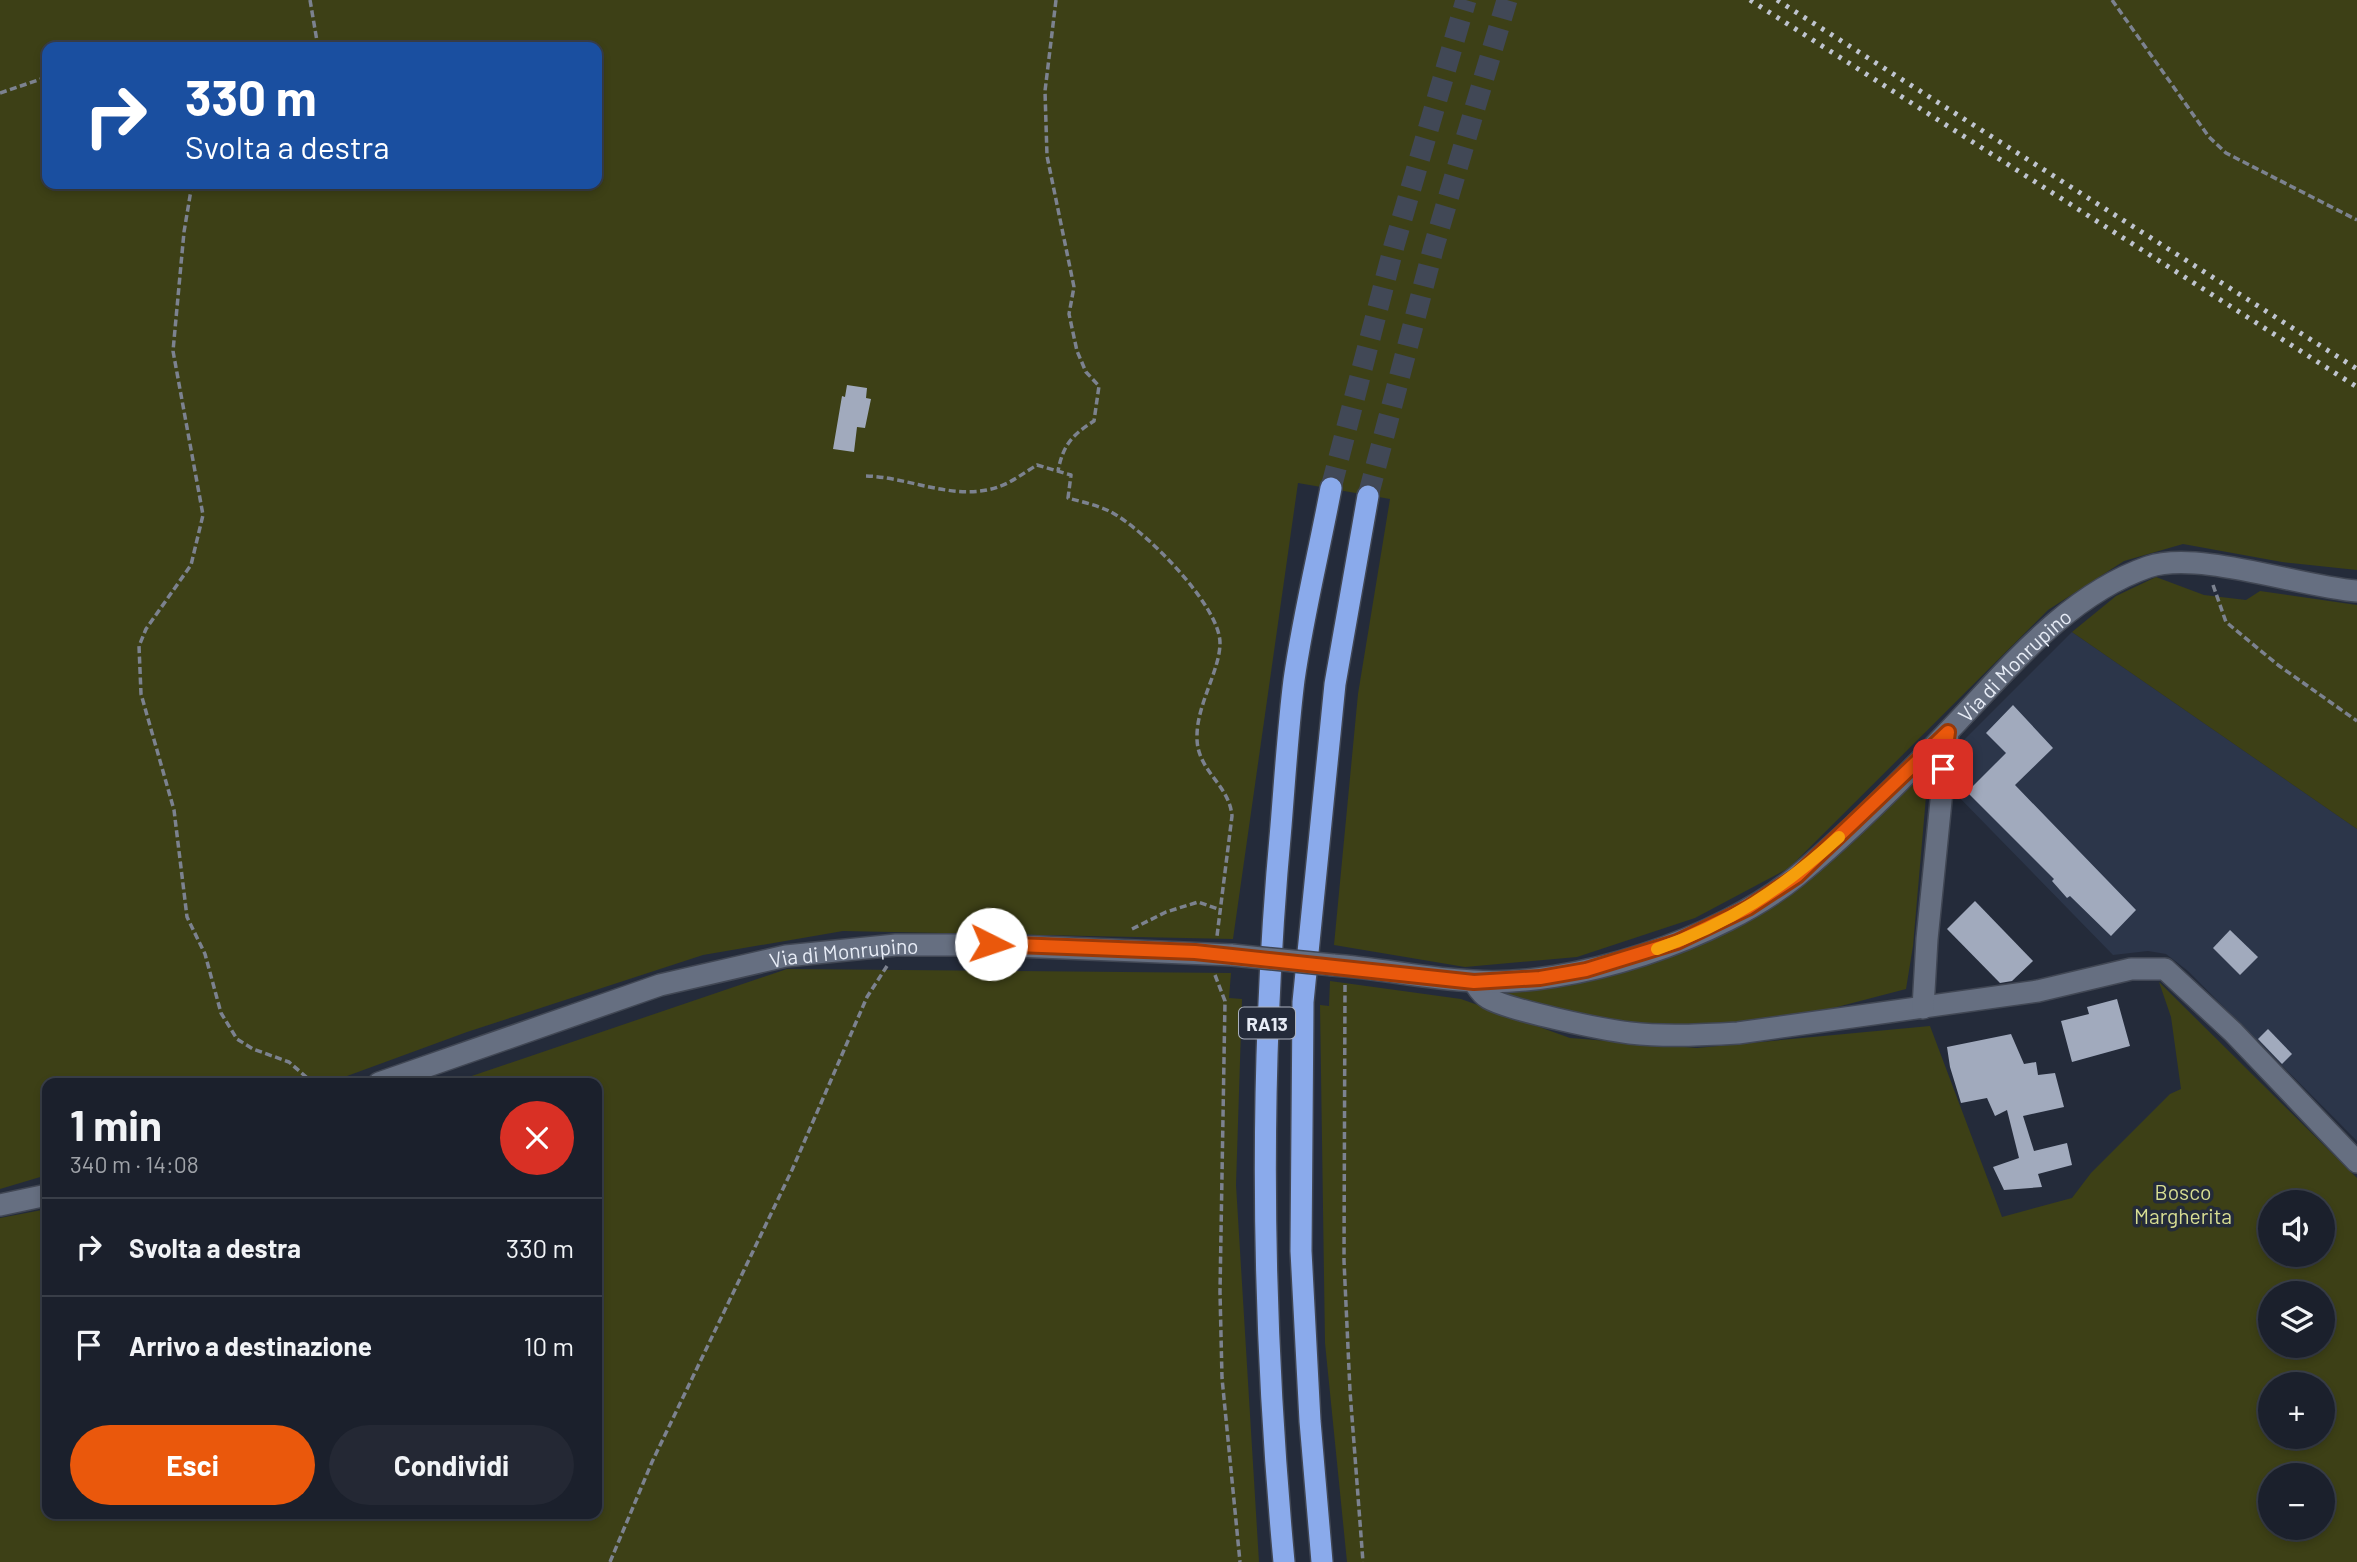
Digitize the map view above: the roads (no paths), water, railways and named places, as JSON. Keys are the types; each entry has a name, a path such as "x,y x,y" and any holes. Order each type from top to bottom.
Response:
{"highway":[{"name":"RA13","path":"1284,1562 1272,1440 1264,1260 1264,1076 1272,927 1294,680 1331,488"},
{"name":"RA13","path":"1322,1562 1310,1421 1301,1251 1303,1002 1335,684 1368,496"}],"main road":[{"name":"Via di Monrupino","path":"393,1078 660,985 786,956 897,945 1214,953 1474,982 1540,978 1586,970 1677,942 1748,908 1797,876 1948,732 2056,623 2094,593 2150,567 2171,564 2251,571 2330,589 2357,591"},
{"path":"1923,1008 1927,939 1948,732"},
{"path":"1474,982 1480,992 1494,1001 1629,1033 1738,1033 2038,991 2130,969 2165,970 2233,1032 2357,1162"},
{"path":"0,1205 42,1196"}],"tunnel":[{"path":"1331,488 1394,246 1466,0"},
{"path":"1368,496 1434,246 1507,0"}],"railway":[{"path":"1750,0 2357,387"},
{"path":"1777,0 2357,369"}],"park label":[{"name":"Bosco Margherita","path":"2183,1203"}]}
